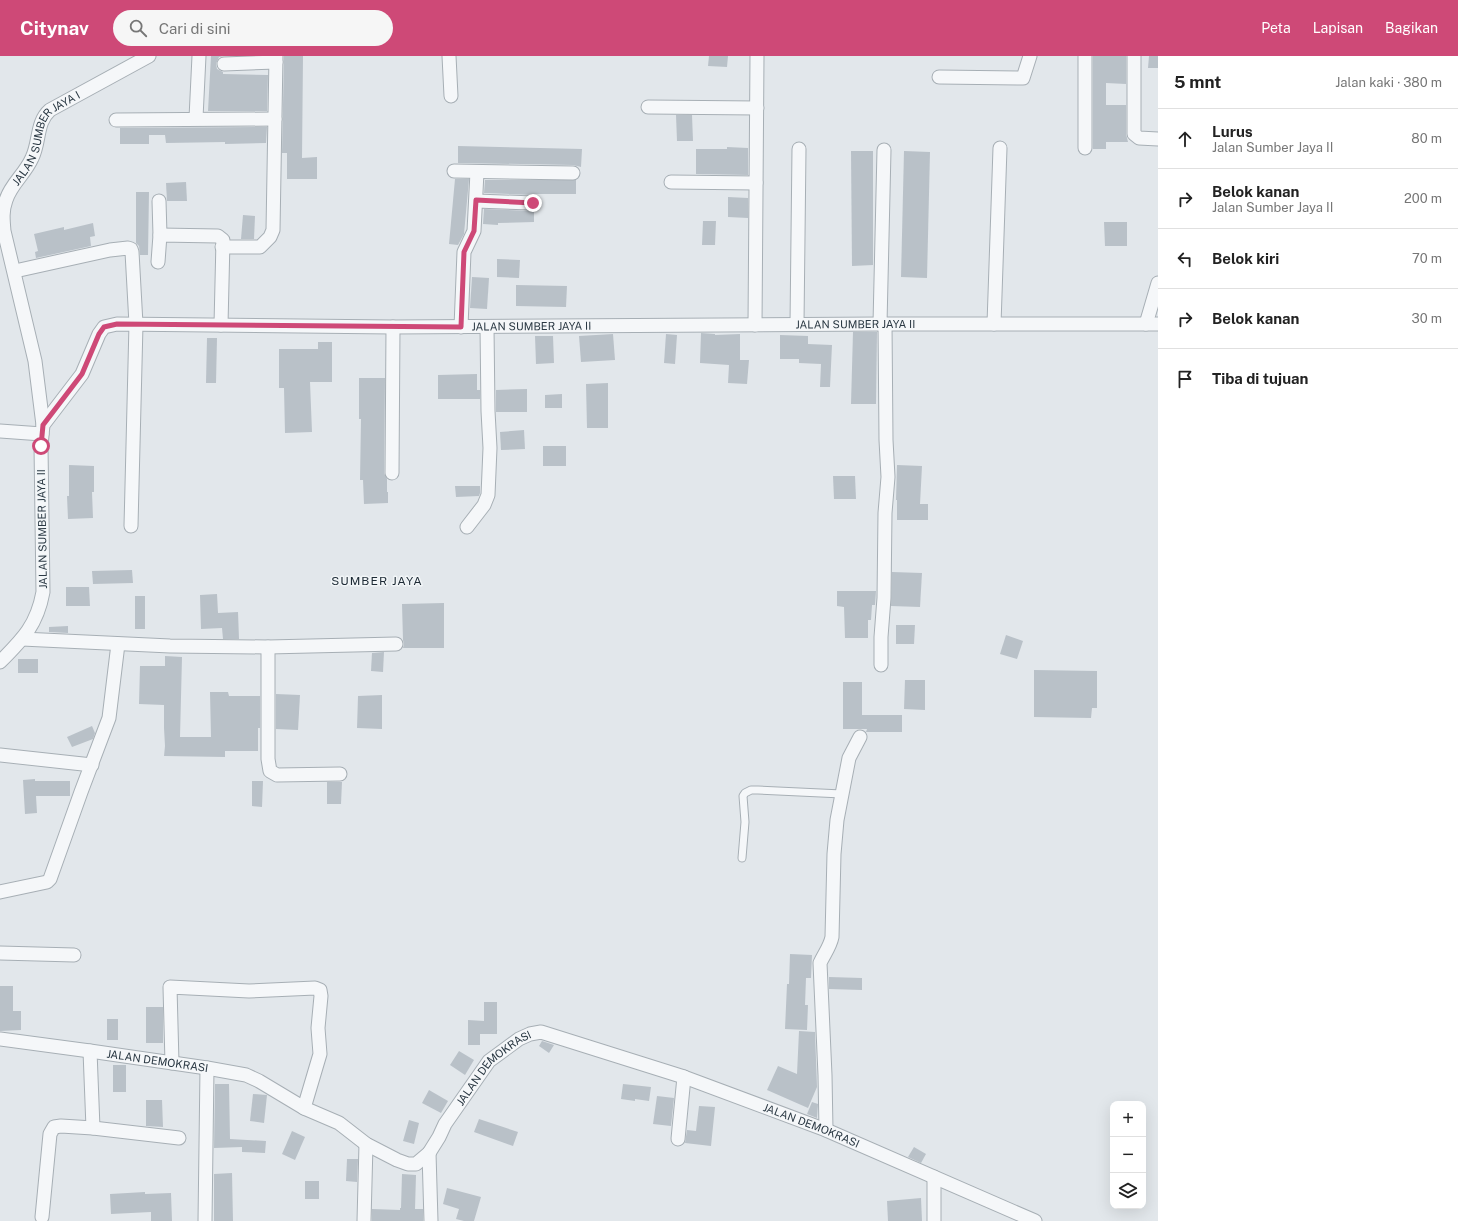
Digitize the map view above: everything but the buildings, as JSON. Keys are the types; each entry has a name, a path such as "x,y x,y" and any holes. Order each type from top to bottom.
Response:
{"street":[{"name":"JALAN SUMBER JAYA I","path":"43,429 35,361 15,271 4,231 2,215 9,192 33,157 41,122 45,114 149,56"},
{"path":"196,118 199,56"},
{"path":"449,56 451,96"},
{"path":"755,325 757,56"},
{"path":"940,77 1023,78 1030,56"},
{"path":"1084,148 1085,56"},
{"path":"1134,56 1134,134 1139,138 1158,139"},
{"path":"222,248 260,247 270,237 273,230 276,59 224,64"},
{"path":"648,107 756,108"},
{"path":"116,120 196,118 275,119"},
{"path":"994,324 1000,148"},
{"path":"797,324 800,149"},
{"path":"881,665 881,637 884,598 885,512 888,478 883,324 884,150"},
{"path":"454,171 573,173"},
{"path":"461,327 464,252 474,231 477,172"},
{"path":"671,182 756,183"},
{"path":"158,262 160,235 159,200"},
{"path":"476,200 533,203"},
{"path":"160,235 218,236 223,240 221,325"},
{"path":"15,271 110,250 128,248 132,252 136,324 131,526"},
{"path":"1152,324 1158,283"},
{"name":"JALAN SUMBER JAYA II","path":"0,662 22,639 34,622 40,607 43,592 41,446 43,429 82,374 96,340 104,327 117,324 487,327 797,324 1152,324"},
{"path":"392,473 393,327"},
{"path":"467,527 484,505 488,495 490,448 487,327"},
{"path":"0,431 43,429"},
{"path":"22,639 170,646 268,647 396,644"},
{"path":"0,892 47,882 50,879 109,718 118,644"},
{"path":"268,647 268,759 270,771 277,775 340,774"},
{"path":"826,1130 820,963 822,957 831,944 832,937 834,854 837,820 850,758 860,737"},
{"path":"0,755 92,765"},
{"path":"0,953 74,955"},
{"path":"172,1063 170,987 249,991 315,988 320,990 321,996 318,1018 320,1054 304,1108"},
{"name":"JALAN DEMOKRASI","path":"0,1039 207,1068 246,1075 259,1081 304,1108 339,1123 366,1144 408,1164 416,1164 429,1153 445,1124 489,1061 519,1039 530,1034 541,1032 684,1077 826,1130 1035,1221"},
{"path":"90,1051 93,1128"},
{"path":"205,1221 207,1068"},
{"path":"678,1139 684,1077"},
{"path":"42,1217 50,1134 54,1128 61,1126 93,1128 179,1138"},
{"path":"364,1221 366,1144"},
{"path":"429,1153 431,1221"},
{"path":"934,1177 934,1221"}],"lane":[{"path":"742,858 744,822 743,796 746,793 752,790 777,790 842,794"}],"district":[{"name":"SUMBER JAYA","path":"377,581"}],"route":[{"path":"41,446 43,425 82,374 99,334 104,327 110,325 461,327 464,252 466,245 474,231 476,200 533,203"}]}
